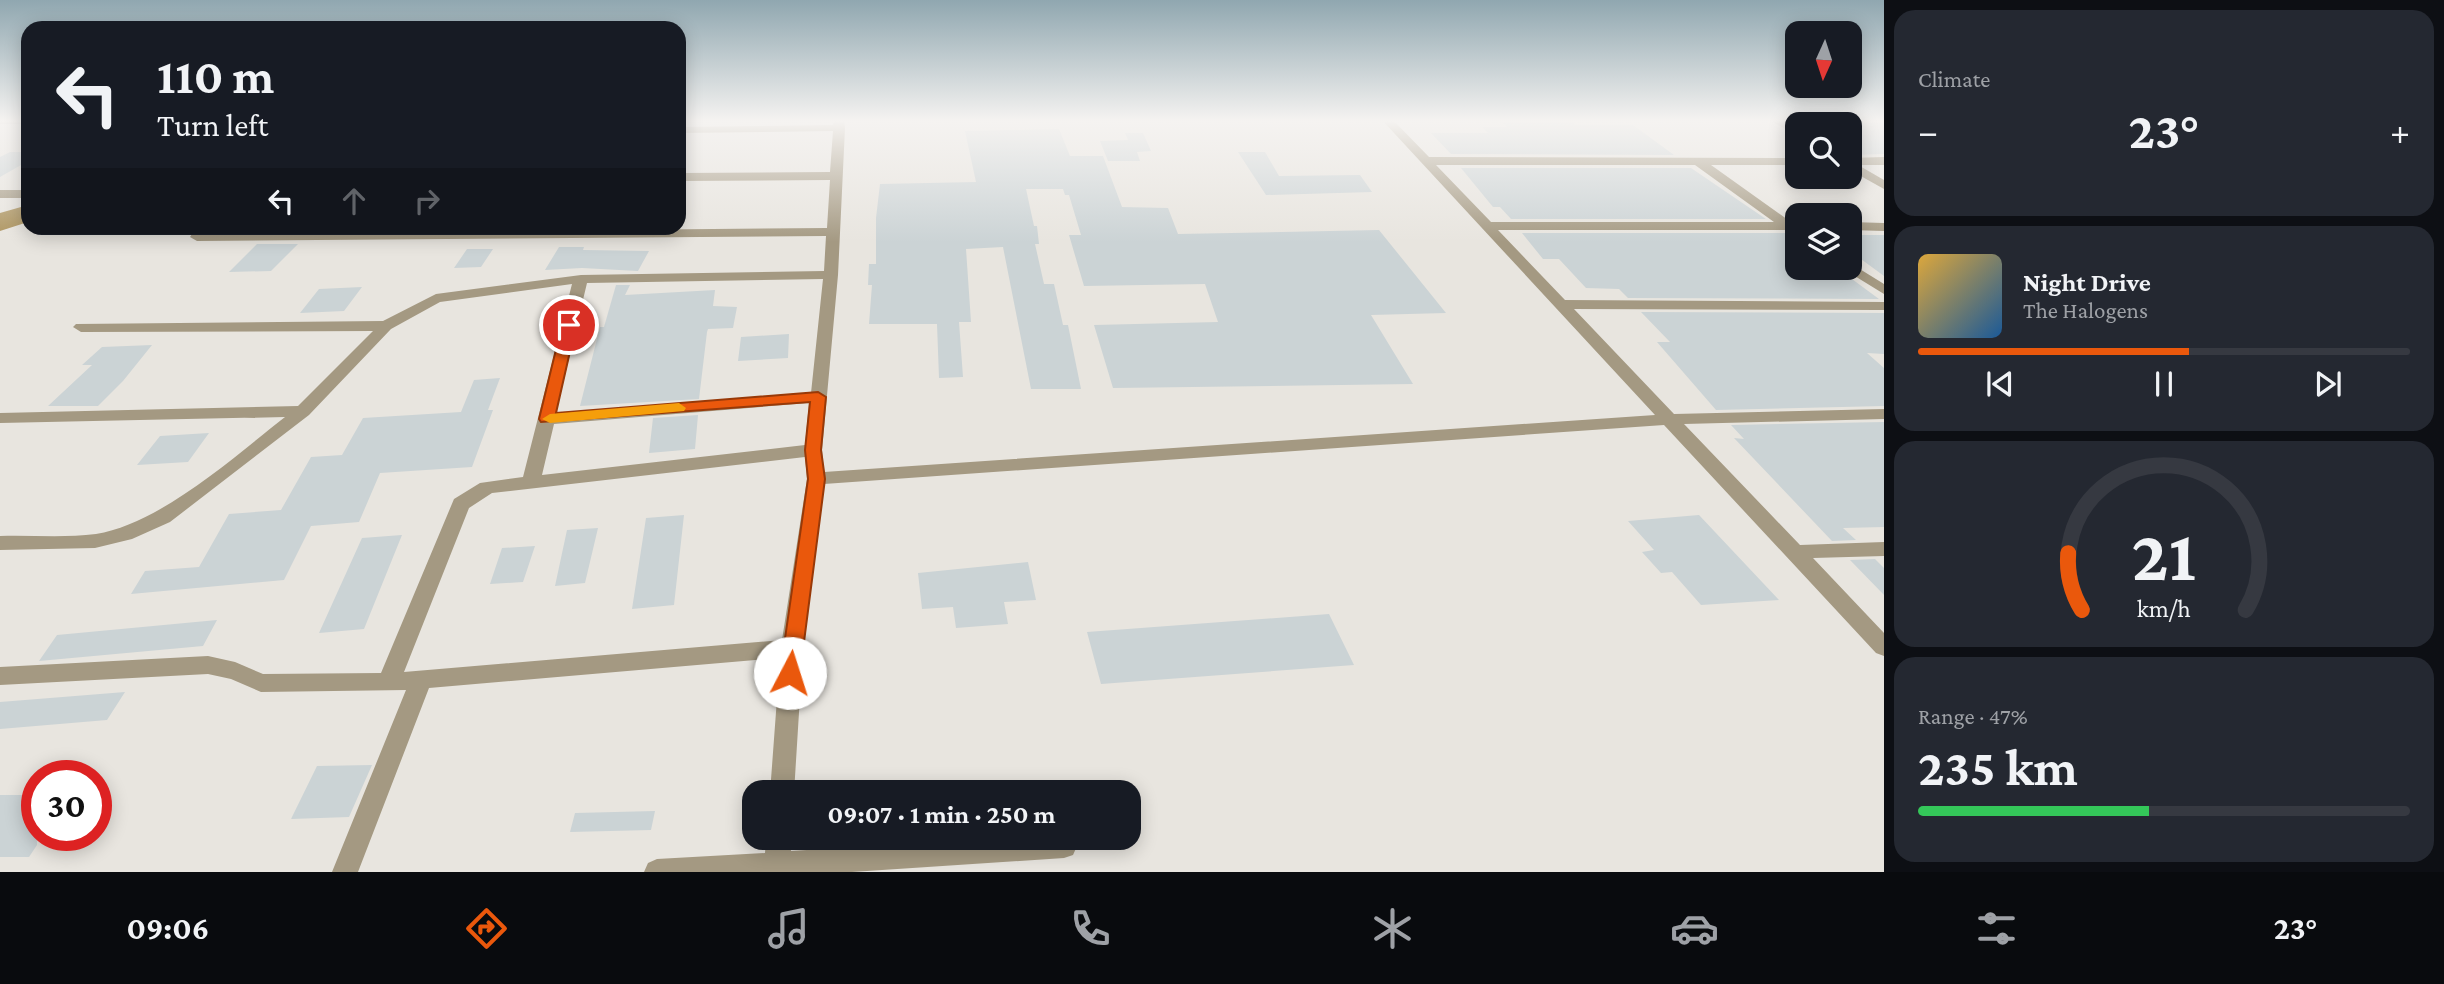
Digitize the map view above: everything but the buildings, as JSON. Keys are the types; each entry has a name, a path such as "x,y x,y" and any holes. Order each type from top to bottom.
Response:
{"street":[{"path":"783,780 792,648 816,479 813,450 831,275 837,161"},
{"path":"1427,161 1884,647"},
{"path":"1615,161 1785,161"},
{"path":"1698,161 1785,222"},
{"path":"1862,162 1884,161"},
{"path":"1862,171 1884,185"},
{"path":"686,177 836,176"},
{"path":"0,194 21,194"},
{"path":"1487,226 1785,228"},
{"path":"1862,226 1884,227"},
{"path":"686,233 832,232"},
{"path":"197,237 451,235"},
{"path":"0,543 95,541 125,534 163,517 303,411 386,326 436,298 581,279 831,275"},
{"path":"1862,275 1884,290"},
{"path":"531,481 581,279"},
{"path":"1561,304 1884,306"},
{"path":"81,327 386,326"},
{"path":"547,419 818,397"},
{"path":"0,418 303,411"},
{"path":"816,479 1669,419 1884,414"},
{"path":"389,682 460,504 487,487 813,450"},
{"path":"1794,552 1884,549"},
{"path":"0,676 208,665 235,671 261,683 389,682 792,648"},
{"path":"345,872 421,680"},
{"path":"777,866 778,850"},
{"path":"657,872 1007,850"}],"waterway":[{"path":"0,222 21,215"}],"slow traffic":[{"path":"550,419 679,408"}],"route":[{"path":"569,325 547,419 818,397 813,450 816,479 790,673"}]}
